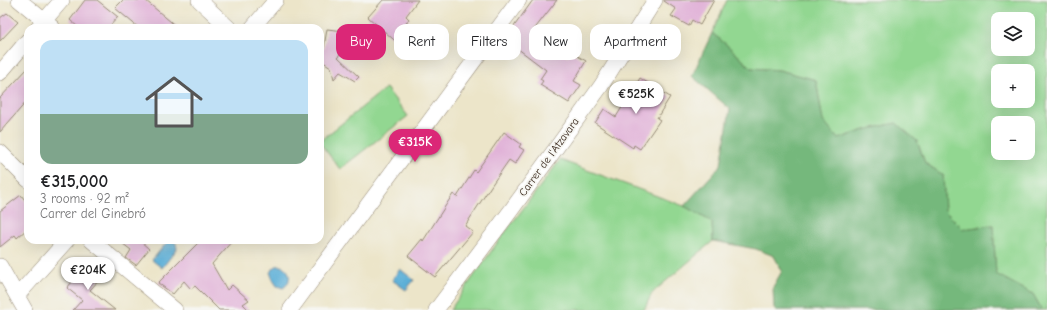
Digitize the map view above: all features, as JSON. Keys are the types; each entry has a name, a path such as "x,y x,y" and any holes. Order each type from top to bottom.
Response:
{"street":[{"path":"19,0 43,24"},
{"path":"46,24 62,0"},
{"path":"199,0 225,24"},
{"path":"255,24 276,0"},
{"path":"290,310 519,0"},
{"name":"Carrer de l'Atzavara","path":"436,310 601,86 655,0"},
{"path":"0,72 24,45"},
{"path":"0,152 24,176"},
{"path":"18,296 64,244"},
{"path":"96,244 175,310"},
{"path":"0,266 25,310"}],"green space":[{"path":"727,0 1047,0 1047,310 1042,310 1033,294 996,275 993,225 963,229 945,211 943,175 925,163 917,141 896,123 865,130 838,139 823,122 816,80 779,70 751,68 712,33"},
{"path":"712,33 751,68 779,70 816,80 823,121 838,139 865,130 896,123 917,141 925,163 943,175 945,211 963,229 993,225 996,274 1033,294 1042,310 776,310 774,308 773,287 782,271 774,256 756,249 713,241 712,222 684,206 721,165 730,109 692,76"},
{"path":"386,88 408,116 340,169 324,148 324,138"},
{"path":"560,160 684,206 712,222 713,241 652,293 644,310 450,310 497,243"}],"water":[{"path":"165,244 176,244 177,249 162,268 152,260"},
{"path":"276,266 285,268 289,274 289,281 283,288 277,286 270,272"},
{"path":"400,269 414,280 406,290 392,280"}],"building":[{"path":"85,0 97,0 118,17 112,24 74,24 70,20"},
{"path":"123,0 145,0 173,24 134,24 115,8"},
{"path":"383,0 418,0 406,16 409,19 405,24 394,24 394,40 386,33 386,24 376,24 368,17"},
{"path":"533,0 557,0 538,24 529,24 529,57 521,51 521,24 516,24"},
{"path":"664,0 714,0 700,25 692,20 689,26 671,16 676,9"},
{"path":"7,13 18,22 0,41 0,18"},
{"path":"327,29 336,30 336,60 341,60 359,77 355,81 340,72 334,79 331,67 324,63 324,47"},
{"path":"582,59 586,61 574,81 581,85 569,103 540,85 543,81 540,79 546,70 533,60 582,60"},
{"path":"24,72 24,105 0,132 0,98"},
{"path":"640,78 670,97 657,118 660,120 640,149 634,145 633,148 595,123 604,109 616,117"},
{"path":"504,132 521,144 519,147 524,150 515,164 509,160 465,226 473,232 435,277 408,256 422,239 423,241 453,194 457,197 474,170 476,172"},
{"path":"21,195 24,199 24,232 17,238 15,235 0,247 0,211"},
{"path":"123,244 143,244 149,249 136,265 126,258 131,250"},
{"path":"197,244 230,244 212,264 227,290 232,285 249,300 243,304 249,310 219,310 195,286 191,289 184,281 173,294 158,283"},
{"path":"87,264 102,277 90,290 115,310 73,310 82,300 67,288"}]}
